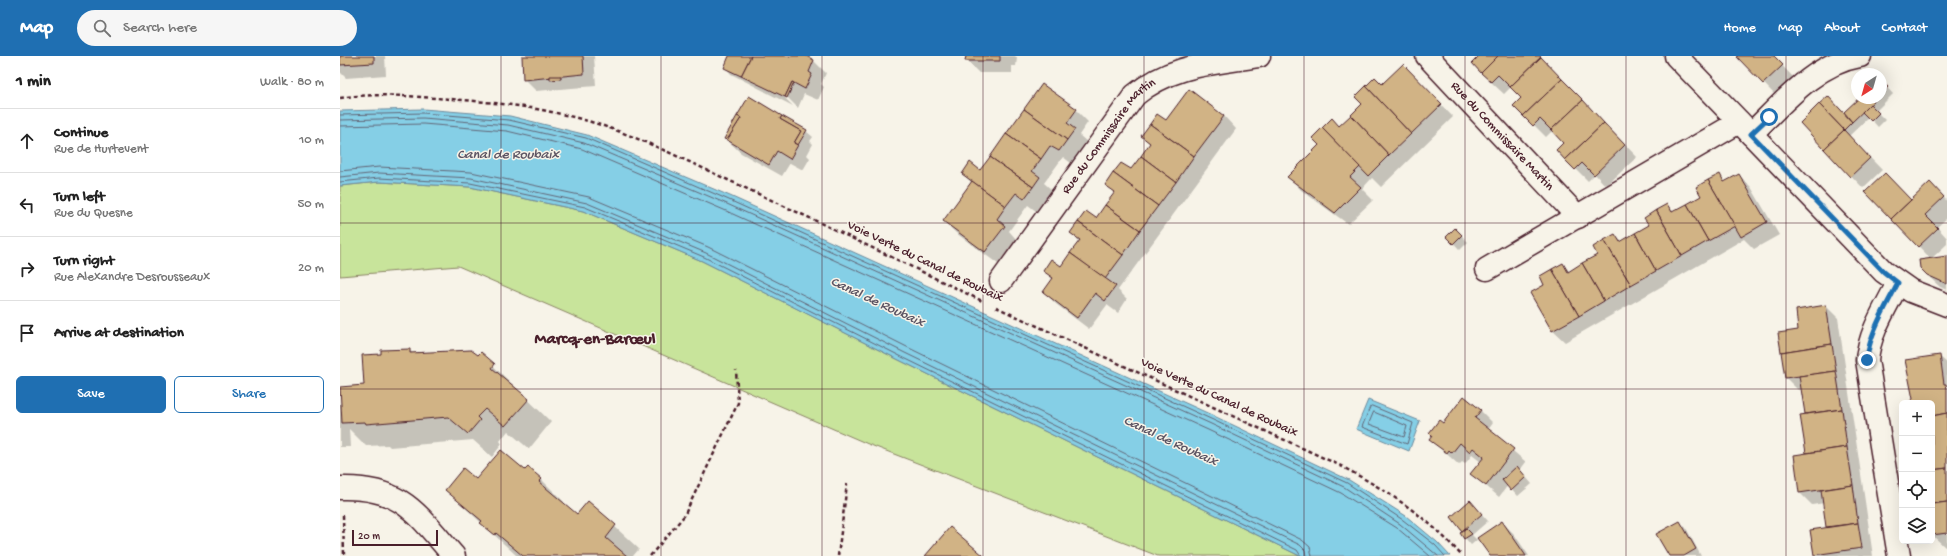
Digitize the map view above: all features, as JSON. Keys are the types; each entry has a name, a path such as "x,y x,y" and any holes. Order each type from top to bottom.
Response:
{"street":[{"name":"Rue du Commissaire Martin","path":"1001,281 1135,95 1149,84 1180,69 1259,56"},
{"name":"Rue du Commissaire Martin","path":"1426,56 1578,217"},
{"path":"1676,56 1884,272 1911,291 1947,305"},
{"path":"1487,270 1578,217 1745,128 1824,69 1842,61 1860,56"},
{"path":"1898,283 1872,337 1868,348 1867,360 1899,556"},
{"path":"341,488 363,488 391,495 414,510 454,556"}],"path":[{"name":"Voie Verte du Canal de Roubaix","path":"340,98 390,96 469,100 530,108 569,116 608,128 645,142 782,204 987,303"},
{"name":"Voie Verte du Canal de Roubaix","path":"994,306 1339,465 1392,495 1420,514 1447,539 1462,556"},
{"path":"650,556 684,516 738,403 736,370"},
{"path":"838,556 847,484"},
{"path":"341,488 344,556"}],"green space":[{"path":"379,182 470,187 583,211 702,261 901,361 1300,556 1158,556 868,444 458,266 340,276 340,186"}],"water":[{"name":"Canal de Roubaix","path":"423,109 510,116 587,135 730,196 1214,416 1349,480 1406,516 1437,542 1450,556 1300,556 901,361 702,261 583,211 470,187 379,182 340,186 340,111"},
{"path":"1368,400 1420,421 1409,451 1356,429"}],"building":[{"path":"340,56 374,56 374,63 340,65"},
{"path":"522,56 583,56 584,74 523,80"},
{"path":"729,56 751,56 741,76 724,68"},
{"path":"751,56 806,56 814,60 809,72 812,74 805,89 792,82 785,97 741,76"},
{"path":"966,56 1000,56 1000,61 965,61"},
{"path":"1479,56 1498,56 1481,73 1472,63"},
{"path":"1498,56 1541,57 1510,87 1498,75 1491,82 1481,73"},
{"path":"1774,56 1783,65 1763,84 1737,57"},
{"path":"1541,57 1562,79 1523,116 1513,106 1521,98 1510,87"},
{"path":"1403,64 1442,104 1411,134 1366,86 1375,77 1382,84"},
{"path":"550,76 561,76 561,79 550,80"},
{"path":"1562,79 1583,100 1551,130 1540,119 1533,126 1523,116"},
{"path":"792,82 794,83 787,98 785,97"},
{"path":"1042,84 1077,109 1067,123 1075,129 1067,140 1024,109"},
{"path":"1366,86 1411,134 1389,155 1351,115 1362,104 1355,97"},
{"path":"1189,89 1224,116 1194,156 1150,124 1157,114 1166,120"},
{"path":"749,96 782,116 780,119 801,131 794,143 798,145 790,159 777,151 769,165 727,140 741,118 737,116"},
{"path":"1828,96 1852,122 1844,130 1819,104"},
{"path":"1583,100 1604,123 1565,160 1556,150 1563,143 1551,130"},
{"path":"1819,104 1844,130 1824,149 1800,123"},
{"path":"1853,104 1871,104 1852,122 1844,112"},
{"path":"1870,104 1879,113 1871,121 1862,112"},
{"path":"1024,109 1067,140 1059,151 1050,146 1041,159 1006,134"},
{"path":"1351,115 1389,155 1368,176 1322,128 1332,118 1339,126"},
{"path":"737,116 741,118 727,140 724,139"},
{"path":"782,116 807,130 798,145 794,143 801,131 780,119"},
{"path":"1604,123 1625,145 1594,175 1582,163 1575,170 1565,160"},
{"path":"1150,124 1194,156 1176,182 1141,156 1150,143 1141,136"},
{"path":"1322,128 1360,167 1350,177 1361,187 1335,213 1287,177 1319,145 1312,138"},
{"path":"1844,130 1870,158 1850,177 1824,149"},
{"path":"1006,134 1041,159 1032,171 1040,177 1033,187 990,157"},
{"path":"1141,156 1176,182 1158,206 1113,173 1121,163 1131,169"},
{"path":"990,157 1033,187 1024,199 1016,193 1006,206 962,174 970,162 980,170"},
{"path":"1113,173 1158,206 1140,230 1105,205 1115,192 1105,185"},
{"path":"1885,173 1911,200 1891,219 1865,192"},
{"path":"1720,174 1724,182 1739,174 1767,222 1741,237 1708,180"},
{"path":"1708,180 1735,226 1708,241 1687,204 1701,196 1696,187"},
{"path":"972,181 1006,206 997,219 1005,226 985,252 943,221"},
{"path":"1930,182 1944,197 1925,215 1938,228 1918,247 1891,219"},
{"path":"1667,204 1672,212 1687,204 1708,241 1682,256 1656,210"},
{"path":"1105,205 1140,230 1123,255 1078,222 1086,211 1096,218"},
{"path":"1656,210 1682,256 1656,271 1635,233 1649,225 1644,218"},
{"path":"1078,222 1123,255 1105,279 1070,253 1080,240 1070,233"},
{"path":"1455,228 1462,235 1453,244 1446,237"},
{"path":"1635,233 1656,271 1631,285 1604,240 1615,234 1620,242"},
{"path":"1604,240 1631,285 1604,301 1582,263 1597,255 1593,247"},
{"path":"1070,253 1116,286 1105,301 1095,293 1077,318 1043,292 1053,278 1043,271 1051,259 1061,266"},
{"path":"1947,256 1947,284 1927,275 1920,268 1919,260"},
{"path":"1563,263 1568,272 1582,263 1604,301 1579,316 1552,269"},
{"path":"1552,269 1579,316 1552,331 1530,293 1544,285 1540,276"},
{"path":"1826,305 1832,344 1781,352 1778,333 1798,330 1796,310"},
{"path":"1832,344 1836,371 1785,378 1781,352"},
{"path":"410,349 410,353 471,350 478,355 481,352 495,364 492,368 529,399 505,426 485,409 477,417 480,420 468,434 448,417 366,424 365,422 342,423 340,387 364,385 362,355 381,354 381,350"},
{"path":"1940,355 1944,384 1946,384 1947,389 1947,413 1935,415 1935,400 1911,400 1913,399 1905,360"},
{"path":"1836,371 1842,409 1805,414 1799,376"},
{"path":"1464,396 1481,410 1475,418 1514,449 1486,486 1470,474 1484,457 1473,448 1470,452 1460,443 1452,453 1449,450 1447,453 1429,440 1432,436 1429,433 1439,420 1443,423"},
{"path":"1842,409 1847,447 1806,453 1800,415"},
{"path":"1947,413 1947,468 1935,470 1935,436 1935,415"},
{"path":"1847,447 1853,485 1799,493 1794,455"},
{"path":"501,450 525,470 528,467 542,479 539,482 577,514 588,501 616,525 606,538 627,556 523,556 496,533 495,535 480,523 482,521 445,490 463,468 476,479"},
{"path":"1517,466 1526,477 1511,491 1502,480"},
{"path":"1947,468 1947,502 1935,504 1935,470"},
{"path":"1853,485 1858,523 1826,527 1821,490"},
{"path":"1470,500 1482,514 1462,531 1451,517"},
{"path":"1947,502 1947,533 1935,535 1935,504"},
{"path":"1502,521 1526,556 1490,556 1477,538"},
{"path":"1680,521 1696,549 1684,556 1669,556 1656,534"},
{"path":"1858,523 1862,548 1814,555 1810,530"},
{"path":"950,527 984,556 925,556"},
{"path":"1466,528 1472,534 1464,539 1460,533"}],"district":[{"name":"Marcq-en-Barœul","path":"595,340"}],"route":[{"path":"1769,117 1751,134 1884,272 1898,283 1872,337 1868,348 1867,360"}]}
